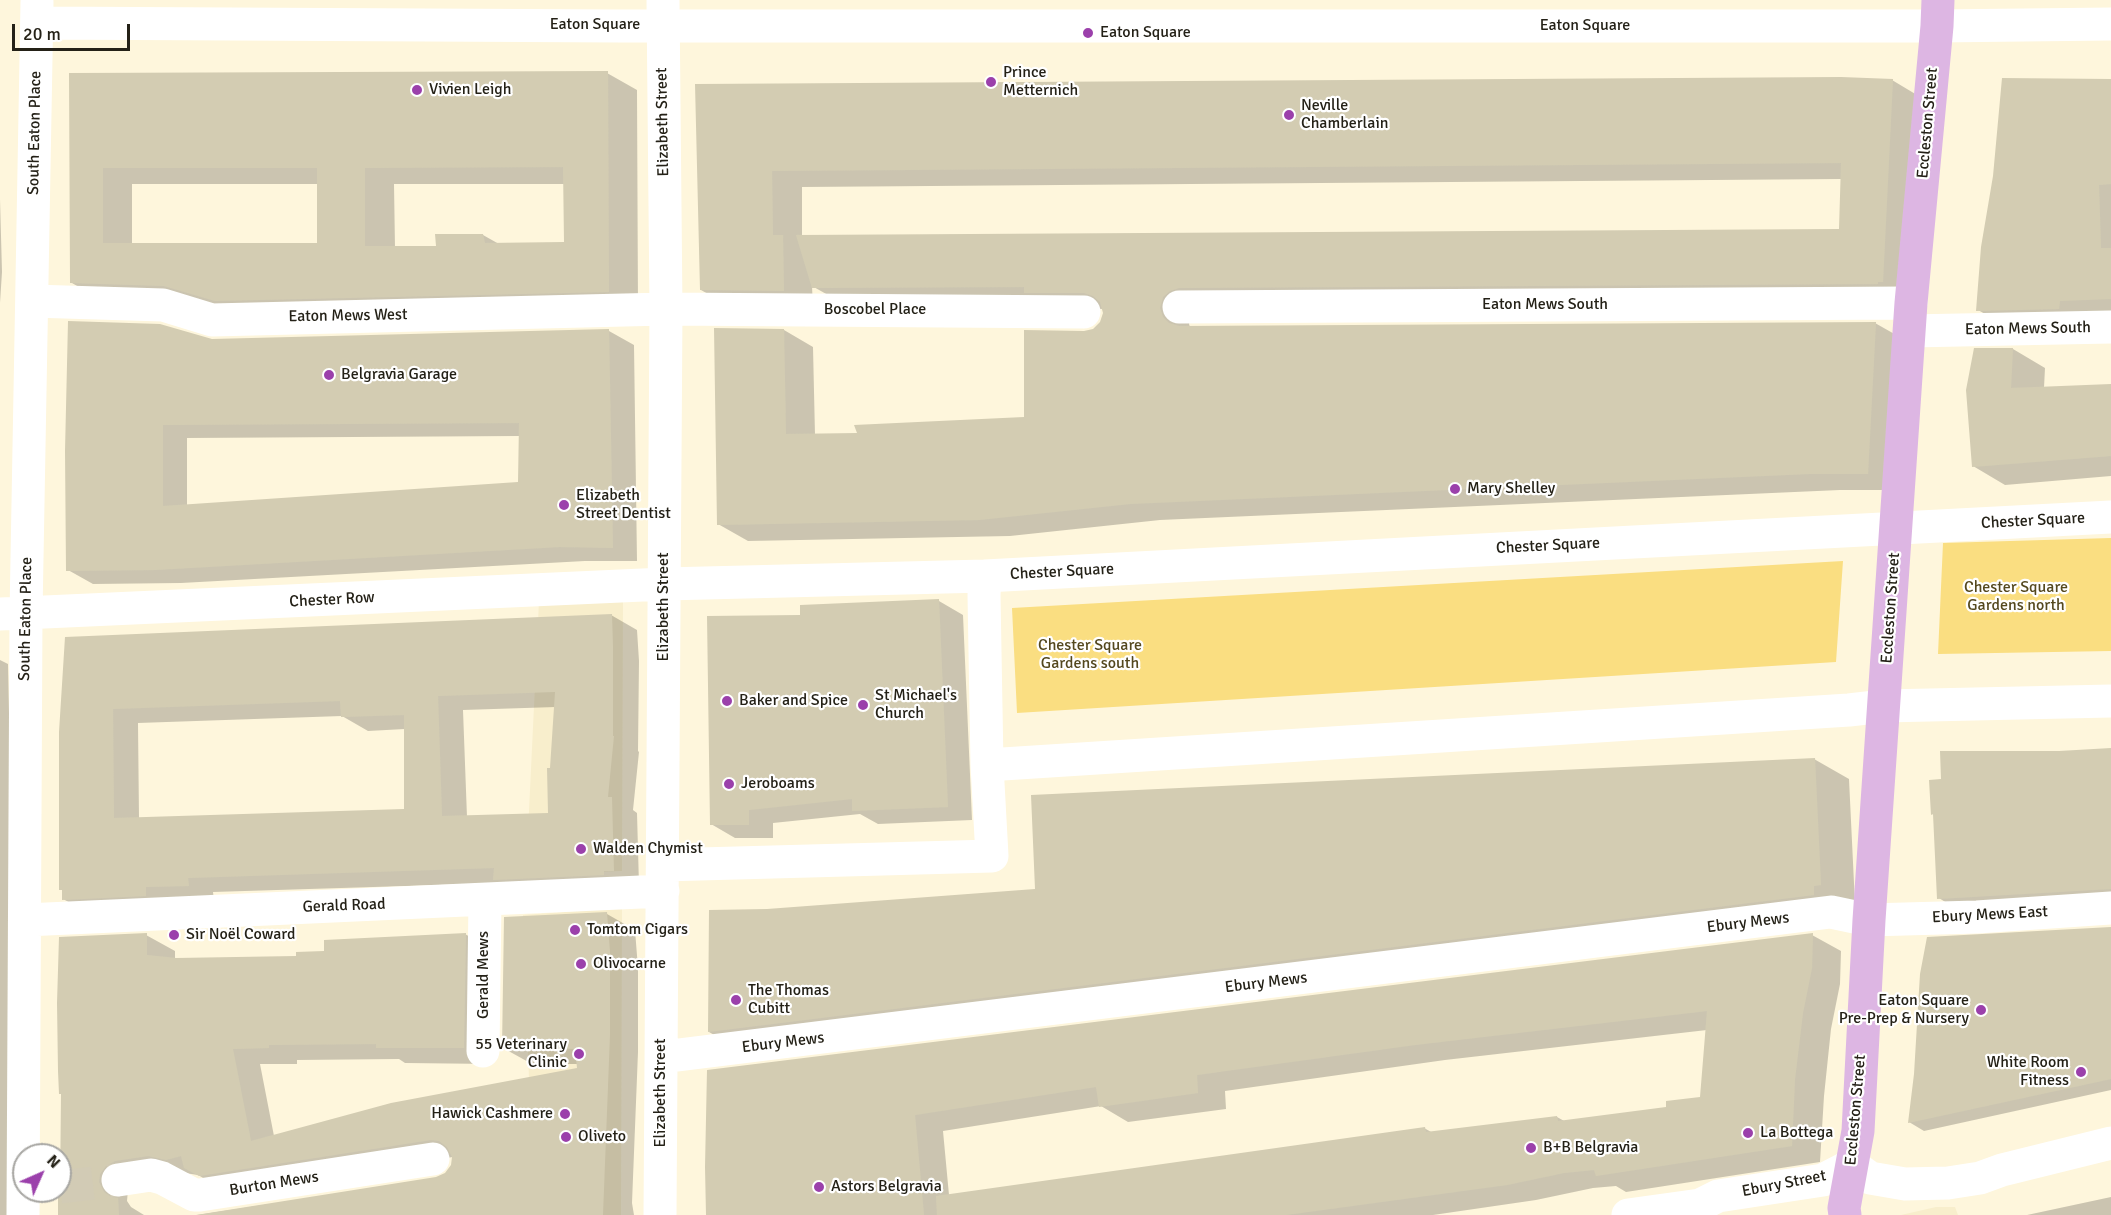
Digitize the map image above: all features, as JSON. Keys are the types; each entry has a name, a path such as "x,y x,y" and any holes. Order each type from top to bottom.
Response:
{"main road":[{"name":"Eccleston Street","path":"1845,1215 1844,1208 1858,1131 1869,920 1910,317 1937,13"}],"street":[{"name":"Eaton Square","path":"37,12 1937,13 2111,24"},
{"name":"South Eaton Place","path":"24,1143 24,920 13,614 32,301 37,12"},
{"name":"Elizabeth Street","path":"660,1215 666,309 663,13"},
{"name":"Eaton Mews West","path":"32,301 163,304 212,320 666,309"},
{"name":"Eaton Mews South","path":"1179,307 1910,317 2111,327"},
{"name":"Boscobel Place","path":"666,309 1084,312"},
{"name":"Chester Square","path":"665,584 985,576 2111,517"},
{"path":"663,878 992,856 987,765 985,576"},
{"name":"Chester Row","path":"13,614 665,584"},
{"path":"987,765 1837,711 1884,706 2111,701"},
{"name":"Gerald Road","path":"24,920 485,900 663,878"},
{"name":"Gerald Mews","path":"483,1051 485,900"},
{"name":"Ebury Mews East","path":"1869,920 1977,917 2111,908"},
{"name":"Ebury Mews","path":"662,1057 1831,912 1869,920"},
{"path":"1852,1165 1870,1178 1905,1184 1948,1183 1980,1178 2002,1170 2111,1143"},
{"name":"Burton Mews","path":"118,1180 151,1175 162,1178 194,1195 200,1195 433,1159"},
{"name":"Ebury Street","path":"1628,1215 1700,1205 1718,1196 1823,1180 1852,1165"}],"shaded area":[{"path":"623,599 622,871 526,874 539,601"},
{"path":"622,908 621,1215 534,1215 523,915"},
{"path":"1936,1207 1955,1207 1958,1215 1901,1215"}],"green space":[{"name":"Chester Square Gardens north","path":"2111,538 2111,651 1938,654 1943,543"},
{"name":"Chester Square Gardens south","path":"1843,561 1836,662 1017,713 1012,608"}],"building":[{"path":"608,71 609,292 215,301 164,286 70,283 69,73","holes":["563,167 564,242 485,243 483,234 435,234 436,246 365,246 365,168","103,168 317,168 317,243 103,243"]},
{"path":"1841,77 1893,79 1883,282 1878,282 1878,284 1179,288 1163,297 1160,308 1163,317 1169,323 1179,326 1876,322 1868,474 1809,474 1130,504 979,520 717,525 714,328 784,329 786,434 857,433 854,425 1024,417 1024,330 1084,331 1093,329 1100,322 1103,313 1100,302 1084,293 1024,293 1024,287 812,288 796,235 1839,229 1841,163 772,171 773,235 783,235 784,291 700,290 695,84"},
{"path":"2002,78 2111,79 2111,184 2099,185 2101,248 2111,248 2111,299 2060,301 2059,309 1976,311 1981,247 1993,176"},
{"path":"68,321 160,324 212,339 609,329 613,548 560,547 155,570 66,571 65,451","holes":["519,423 518,482 163,506 163,425"]},
{"path":"1974,348 2013,348 2011,388 2111,384 2111,456 1972,467 1966,390"},
{"name":"St Michael's Church","path":"939,599 948,807 852,811 852,799 749,810 749,825 710,825 707,616 800,615 800,605"},
{"path":"612,614 614,736 608,797 612,797 614,871 604,871 604,875 493,880 494,868 188,878 189,886 146,887 146,896 62,900 62,890 59,890 59,732 65,637","holes":["555,692 550,768 547,768 548,813 442,816 438,696","340,701 341,717 404,715 404,809 114,818 113,709"]},
{"path":"2111,748 2111,889 1937,899 1929,780 1941,779 1940,751 2059,751"},
{"path":"1815,758 1821,885 1814,886 1814,895 708,1032 709,910 767,909 1035,889 1031,795"},
{"path":"607,912 610,951 610,1035 603,1215 196,1215 436,1177 445,1173 451,1165 452,1157 447,1147 439,1141 431,1140 199,1176 184,1168 181,1156 166,1160 148,1156 115,1161 106,1166 100,1174 99,1182 104,1192 111,1197 118,1198 119,1215 58,1215 58,1203 72,1203 72,1143 60,1143 57,1003 59,937 147,933 147,955 176,958 296,956 296,952 324,951 324,940 466,933 464,1048 376,1048 376,1044 269,1045 269,1048 233,1049 251,1141 391,1103 577,1068 575,1049 502,1048 504,917"},
{"path":"2111,927 2111,1079 1908,1123 1914,1074 1920,974 1927,937"},
{"path":"1813,933 1812,968 1803,1013 1795,1079 1792,1146 1596,1176 1594,1170 1564,1173 1507,1185 1286,1215 937,1215 936,1196 1425,1127 1426,1132 1557,1116 1558,1121 1666,1107 1666,1101 1700,1097 1707,1011 1415,1045 1197,1075 1198,1093 1099,1107 1096,1087 915,1115 924,1215 706,1215 707,1070"}],"tunnel":[{"path":"72,1186 118,1180"}],"place":[{"name":"Eaton Square","path":"1088,33"},
{"name":"Prince Metternich","path":"991,82"},
{"name":"Vivien Leigh","path":"417,90"},
{"name":"Neville Chamberlain","path":"1289,115"},
{"name":"Belgravia Garage","path":"329,375"},
{"name":"Mary Shelley","path":"1455,489"},
{"name":"Elizabeth Street Dentist","path":"564,505"},
{"name":"Baker and Spice","path":"727,701"},
{"name":"St Michael's Church","path":"863,705"},
{"name":"Jeroboams","path":"729,784"},
{"name":"Walden Chymist","path":"581,849"},
{"name":"Tomtom Cigars","path":"575,930"},
{"name":"Sir Noël Coward","path":"174,935"},
{"name":"Olivocarne","path":"581,964"},
{"name":"The Thomas Cubitt","path":"736,1000"},
{"name":"Eaton Square Pre-Prep & Nursery","path":"1981,1010"},
{"name":"55 Veterinary Clinic","path":"579,1054"},
{"name":"White Room Fitness","path":"2081,1072"},
{"name":"Hawick Cashmere","path":"565,1114"},
{"name":"La Bottega","path":"1748,1133"},
{"name":"Oliveto","path":"566,1137"},
{"name":"B+B Belgravia","path":"1531,1148"},
{"name":"Astors Belgravia","path":"819,1187"}]}
